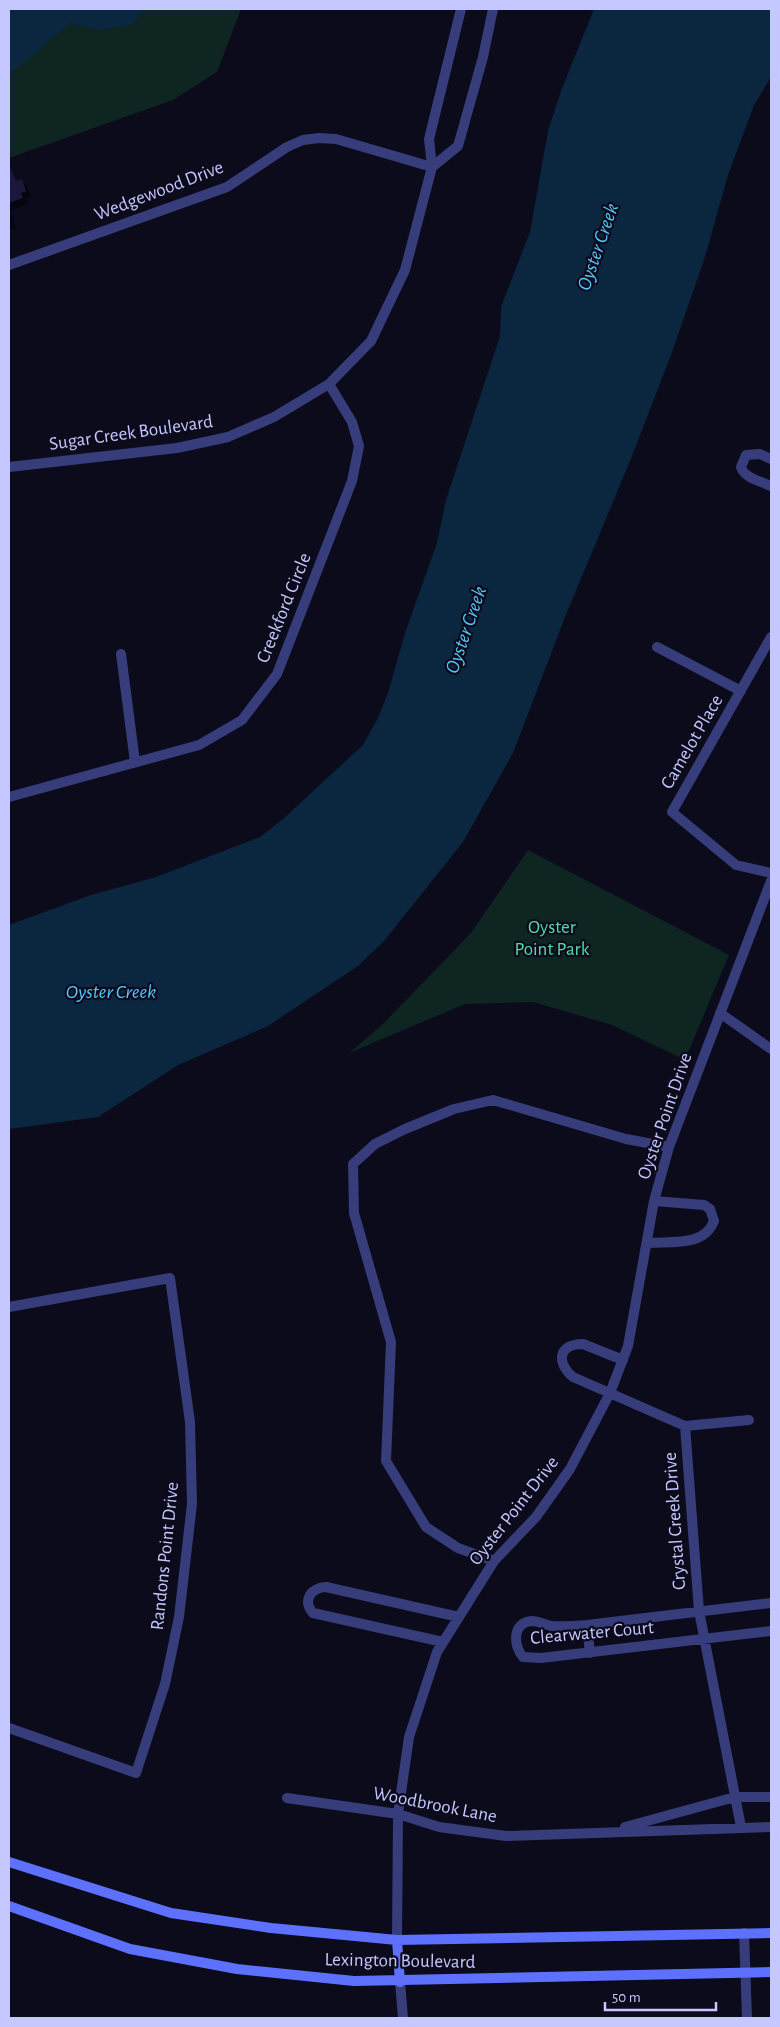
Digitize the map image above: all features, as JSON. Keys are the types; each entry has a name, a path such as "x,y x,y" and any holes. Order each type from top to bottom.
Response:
{"main road":[{"name":"Lexington Boulevard","path":"9,1862 171,1913 270,1928 397,1940 771,1933"},
{"name":"Lexington Boulevard","path":"9,1906 130,1949 237,1970 354,1981 400,1982 771,1972"},
{"path":"397,1940 400,1982"}],"street":[{"name":"Sugar Creek Boulevard","path":"9,467 177,448 228,437 274,417 329,384 371,340 405,270 432,167 429,139 461,9"},
{"path":"432,167 458,146 483,56 493,9"},
{"name":"Wedgewood Drive","path":"9,265 227,186 287,147 303,140 319,138 336,139 432,167"},
{"name":"Creekford Circle","path":"9,797 199,745 242,720 278,674 352,481 359,446 352,422 329,384"},
{"path":"771,459 752,453 746,455 741,466 742,472 771,486"},
{"name":"Camelot Place","path":"771,637 672,812 736,865 771,873"},
{"path":"656,647 742,691"},
{"path":"120,654 135,762"},
{"name":"Oyster Point Drive","path":"397,1940 398,1814 409,1737 437,1652 494,1562 536,1517 570,1469 610,1393 628,1346 648,1243 654,1201 669,1146 771,881"},
{"path":"720,1013 771,1049"},
{"path":"494,1562 458,1548 426,1527 386,1461 392,1342 354,1213 353,1164 374,1144 454,1109 493,1100 626,1139 669,1146"},
{"path":"648,1243 698,1240 708,1234 714,1222 710,1209 704,1205 654,1201"},
{"name":"Randons Point Drive","path":"9,1307 170,1278 190,1422 192,1504 179,1617 165,1684 136,1773 9,1728"},
{"name":"Crystal Creek Drive","path":"623,1360 583,1344 570,1345 565,1349 562,1359 565,1370 573,1377 685,1426 703,1641 741,1827"},
{"path":"685,1426 749,1420"},
{"path":"443,1642 313,1613 309,1608 309,1596 313,1590 326,1587 459,1616"},
{"name":"Clearwater Court","path":"771,1603 587,1625 558,1626 532,1621 524,1624 518,1630 515,1641 516,1650 523,1657 541,1658 703,1641 771,1631"},
{"path":"587,1625 590,1653"},
{"name":"Woodbrook Lane","path":"607,1832 735,1797 771,1797"},
{"name":"Woodbrook Lane","path":"287,1798 398,1814 439,1827 506,1836 771,1827"},
{"path":"744,1933 747,2018"},
{"path":"400,1982 403,2018"}],"green space":[{"path":"9,9 241,9 217,72 173,100 9,158"},
{"name":"Oyster Point Park","path":"528,850 729,955 685,1060 612,1025 533,1002 465,1004 349,1053 382,1025 471,933"}],"water":[{"path":"9,9 145,9 131,25 99,30 70,23 9,75"},
{"name":"Oyster Creek","path":"594,9 771,9 771,77 754,105 728,175 705,257 671,355 630,461 565,617 513,753 463,842 384,941 358,966 268,1026 178,1065 98,1117 9,1129 9,925 91,895 156,877 260,837 283,819 363,745 378,718 388,693 405,633 437,543 446,500 500,336 501,307 530,232 548,131 561,91"}],"building":[{"path":"9,164 16,181 22,179 26,191 21,193 23,198 9,203"}]}
